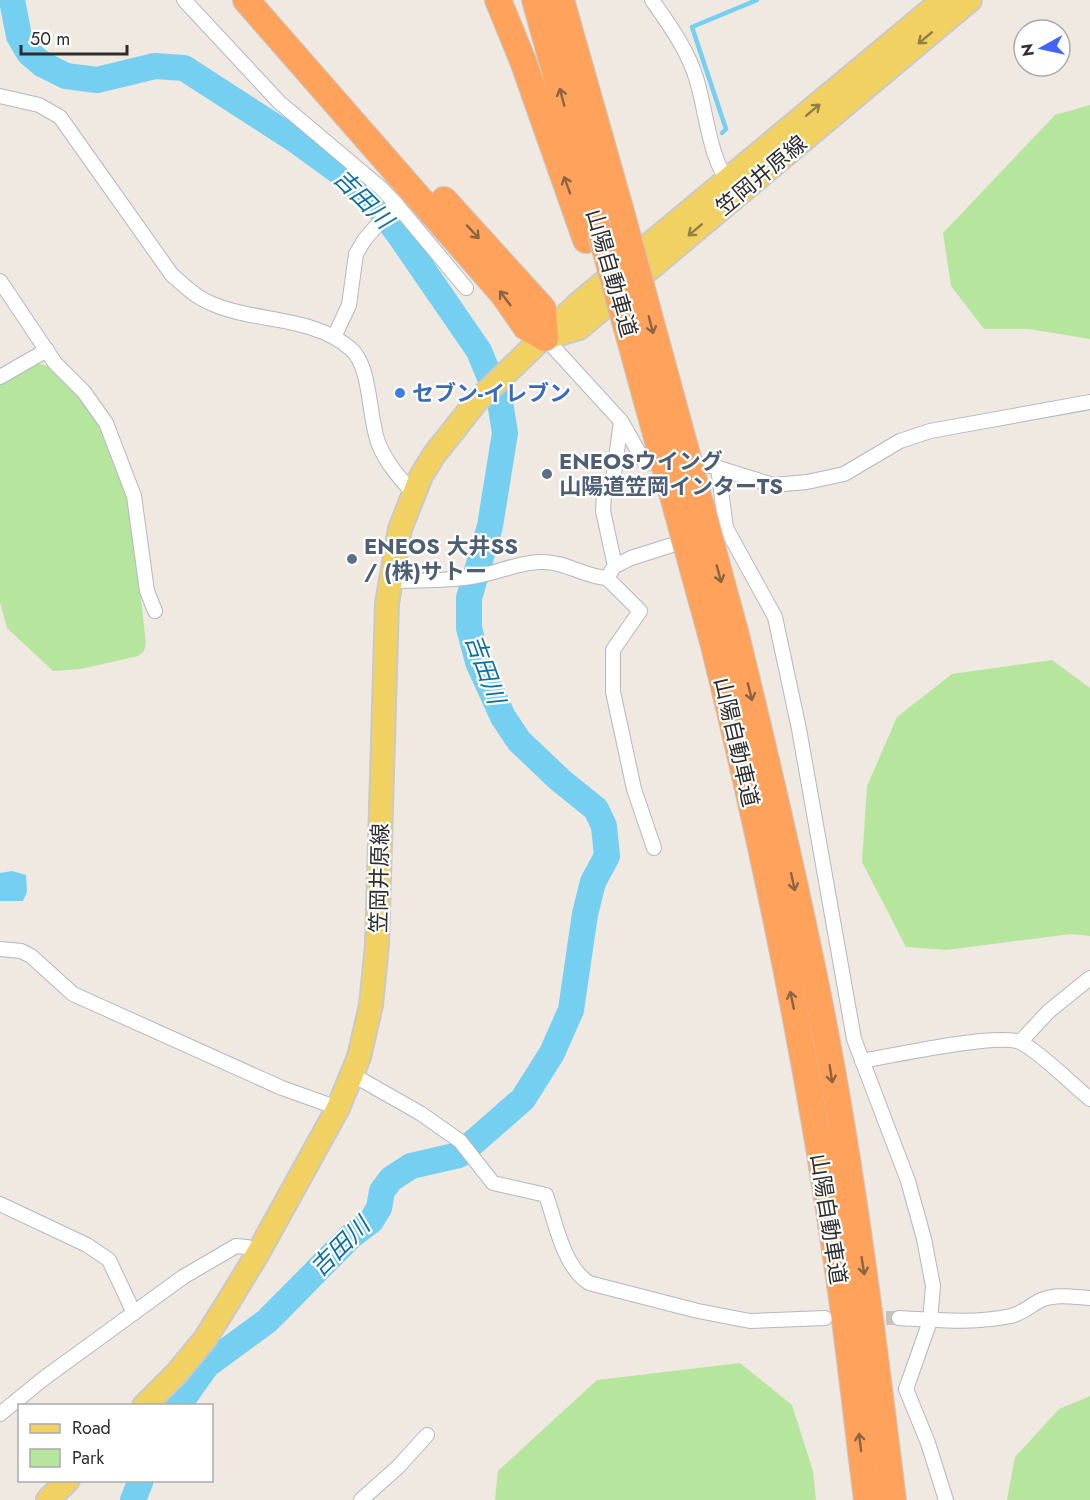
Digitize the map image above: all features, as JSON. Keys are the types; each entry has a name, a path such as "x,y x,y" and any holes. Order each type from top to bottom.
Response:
{"highway":[{"path":"246,0 503,294 526,327 545,339"},
{"path":"267,0 310,54 543,309 545,339"},
{"path":"498,0 594,237"},
{"name":"山陽自動車道","path":"535,0 594,237 672,489 770,776 822,1016 867,1289 893,1500"},
{"name":"山陽自動車道","path":"561,0 620,208 725,639 741,753 794,1011 841,1292 867,1500"}],"main road":[{"name":"笠岡井原線","path":"146,1404 205,1339 258,1253 338,1108 353,1075 371,1005 377,945 384,653 390,579 400,529 413,493 434,455 476,402 545,339 579,328 943,0"},
{"name":"笠岡井原線","path":"732,188 970,0"},
{"path":"48,1500 66,1482"}],"street":[{"path":"184,0 279,102 381,188 466,288"},
{"path":"652,0 682,43 696,78 720,170 732,188"},
{"path":"0,96 39,105 60,117 172,275 191,292 225,308 316,330 334,338 358,358 366,379 369,408 378,442 388,465 413,493"},
{"path":"334,338 349,305 357,254 365,239 395,206"},
{"path":"0,281 55,363 84,392 106,423 134,496 147,591 155,611"},
{"path":"545,339 621,421 645,463 718,468 773,485 807,482 843,474 900,441 930,431 1090,402"},
{"path":"0,377 47,350"},
{"path":"621,421 612,481 604,494 603,512 611,572 640,611 613,650 613,692 633,789 654,848"},
{"path":"718,468 726,528 775,617 802,740 854,1039 908,1181 924,1239 933,1286 930,1321 906,1389 928,1443 946,1500"},
{"path":"390,579 399,581 481,576 518,564 541,562 556,563 586,574 611,572 631,558 726,528"},
{"path":"0,949 21,951 30,956 73,994 282,1088 338,1108"},
{"path":"1021,1041 1049,1011 1090,978"},
{"path":"862,1061 929,1051 975,1039 1021,1041 1090,1099"},
{"path":"353,1075 420,1113 460,1141 493,1183 546,1195 568,1259 579,1276 589,1283 698,1311 750,1321 825,1318"},
{"path":"0,1204 87,1245 109,1260 134,1313"},
{"path":"0,1414 183,1277 237,1246 247,1247 258,1253"},
{"path":"899,1318 930,1321 983,1320 1014,1315 1041,1299 1065,1296 1090,1298"},
{"path":"361,1500 398,1467 427,1435"}],"green space":[{"path":"1090,105 1090,339 1029,329 984,329 951,286 943,233 1055,115"},
{"path":"33,362 54,368 96,414 126,486 146,644 144,651 138,656 81,669 53,671 7,628 0,602 0,381"},
{"path":"1052,660 1090,688 1090,936 1071,934 946,950 906,947 862,862 867,786 897,717 952,674"},
{"path":"740,1363 792,1405 813,1471 816,1500 495,1500 498,1471 597,1380"},
{"path":"1090,1396 1090,1500 1007,1500 1015,1457 1059,1409"}],"water":[{"path":"12,871 26,875 27,892 23,901 0,901 0,873"}],"waterway":[{"name":"吉田川","path":"12,0 19,36 29,53 42,64 66,76 97,80 155,66 184,68 294,139 338,171 376,204 400,236 479,351 500,402 505,433 490,526 469,598 469,628 478,662 503,717 519,741 560,780 596,809 604,826 607,856 593,882 585,914 571,1010 552,1053 523,1099 459,1155 411,1166 391,1179 382,1191 379,1208 371,1221 350,1237 267,1321 207,1365 179,1404"},
{"path":"722,133 726,129 692,27 757,0"},
{"name":"吉田川","path":"133,1500 140,1482"}],"tunnel":[{"path":"865,1318 899,1318"}],"place":[{"name":"セブン-イレブン","path":"400,393"},
{"name":"ENEOSウイング 山陽道笠岡インターTS","path":"547,474"},
{"name":"ENEOS 大井SS / (株)サトー","path":"352,559"}]}
